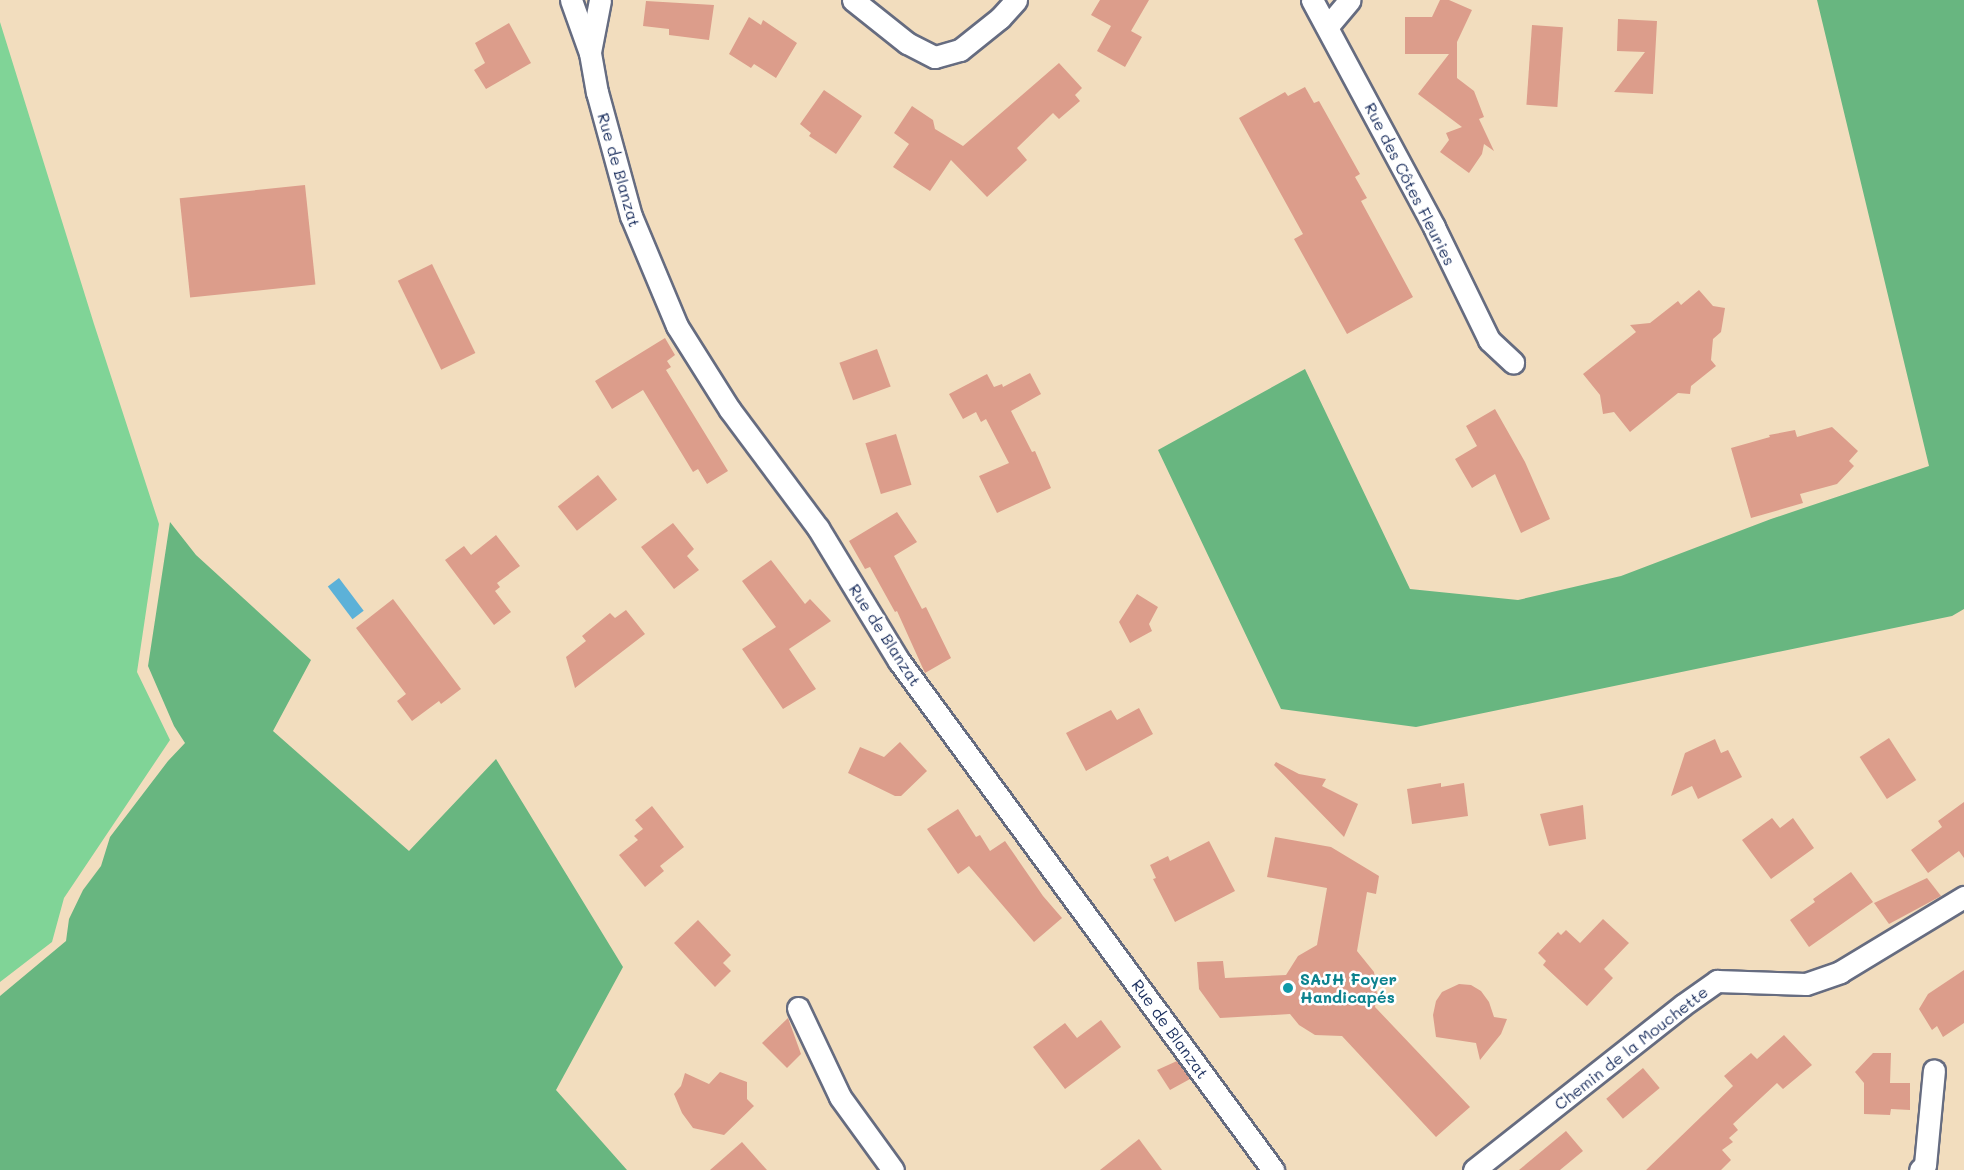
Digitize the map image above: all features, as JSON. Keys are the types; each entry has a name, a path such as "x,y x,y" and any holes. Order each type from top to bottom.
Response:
{"street":[{"name":"Rue de Blanzat","path":"570,0 590,53 597,92 631,216 677,326 729,410 818,528 899,661 1273,1170"},
{"name":"Rue de Blanzat","path":"590,53 600,0"},
{"path":"853,0 906,43 935,57 960,50 1000,18 1016,0"},
{"name":"Rue des Côtes Fleuries","path":"1312,0 1434,227 1489,340 1514,362"},
{"path":"1327,27 1350,0"},
{"name":"Chemin de la Mouchette","path":"1473,1170 1683,1005 1717,981 1806,984 1840,972 1964,897"},
{"path":"798,1008 840,1097 894,1170"},
{"path":"1920,1170 1925,1165 1934,1070"}],"green space":[{"path":"1817,0 1964,0 1964,609 1952,616 1416,727 1281,709 1158,450 1305,369 1410,589 1518,600 1621,576 1771,519 1929,466"},
{"path":"0,22 159,524 137,672 170,740 64,898 52,942 0,982"},
{"path":"170,522 196,555 311,660 273,731 409,851 496,759 623,967 556,1090 627,1170 0,1170 0,996 66,941 69,919 83,890 101,866 110,837 168,761 185,743 174,726 148,666"}],"water":[{"path":"339,578 364,611 352,619 328,586"}],"building":[{"path":"1100,0 1149,0 1131,31 1142,37 1125,67 1097,51 1111,26 1091,15"},
{"path":"1440,0 1449,0 1472,10 1457,42 1457,78 1474,91 1484,117 1479,119 1494,151 1484,144 1482,154 1469,173 1440,152 1449,140 1446,133 1462,127 1418,94 1449,54 1405,54 1405,17 1432,17"},
{"path":"646,1 714,5 709,40 669,35 669,29 643,26"},
{"path":"749,17 761,25 763,20 797,43 776,78 754,64 751,68 729,54"},
{"path":"1618,19 1657,21 1653,94 1614,92 1645,52 1617,51"},
{"path":"509,23 531,63 486,89 474,70 485,63 475,43"},
{"path":"1532,25 1563,27 1557,107 1526,105"},
{"path":"1059,63 1082,88 1075,95 1080,101 1059,119 1053,113 1017,148 1027,160 987,197 951,160 930,191 893,167 909,144 894,133 912,106 933,120 935,129 963,146"},
{"path":"1305,87 1314,103 1319,101 1360,174 1355,177 1367,198 1361,201 1413,297 1347,334 1294,239 1303,234 1239,118 1285,92 1288,96"},
{"path":"824,90 862,116 836,154 809,136 811,133 800,124"},
{"path":"305,185 315,284 190,298 180,198"},
{"path":"432,264 475,353 441,370 398,281"},
{"path":"1699,290 1713,306 1725,308 1721,332 1713,339 1711,360 1716,366 1691,386 1690,394 1678,393 1630,432 1614,412 1603,414 1600,395 1583,374 1636,332 1630,325 1650,323 1678,301 1681,305"},
{"path":"665,338 675,355 667,361 671,367 666,370 728,471 707,484 698,469 693,472 643,390 612,409 595,381"},
{"path":"877,349 891,387 853,400 839,363"},
{"path":"1030,373 1041,394 1011,411 1032,452 1035,451 1051,488 997,513 979,476 1009,463 986,419 981,422 976,412 963,419 949,394 987,374 994,387 1002,384 1003,387"},
{"path":"1495,409 1525,462 1550,519 1521,533 1495,474 1472,488 1455,459 1477,446 1466,426"},
{"path":"1832,427 1858,451 1849,461 1854,466 1837,484 1800,494 1803,503 1751,518 1731,448 1770,437 1769,435 1795,430 1797,437"},
{"path":"896,434 911,485 881,494 865,443"},
{"path":"598,475 617,499 577,531 558,506"},
{"path":"897,512 917,542 894,556 922,609 926,607 951,658 925,673 897,611 895,612 870,567 865,569 849,541"},
{"path":"673,523 694,549 687,556 699,570 674,589 641,547"},
{"path":"496,535 520,566 497,583 500,587 495,591 511,612 494,625 445,560 464,546 471,555"},
{"path":"771,560 805,604 810,599 831,621 789,649 816,689 783,709 742,649 776,627 742,581"},
{"path":"1137,594 1158,607 1149,624 1152,631 1130,643 1119,622"},
{"path":"393,599 461,689 441,704 439,701 412,721 397,701 406,694 356,628"},
{"path":"626,610 645,634 575,688 566,657 586,641 582,636 610,613 615,618"},
{"path":"1139,708 1153,734 1086,771 1066,733 1111,710 1117,720"},
{"path":"1889,738 1916,780 1887,799 1860,757"},
{"path":"1715,739 1721,753 1728,750 1742,777 1698,799 1692,786 1671,796 1685,753"},
{"path":"900,742 927,771 901,796 895,796 848,773 860,747 884,757"},
{"path":"1276,762 1299,774 1326,779 1322,786 1358,804 1344,837 1274,765"},
{"path":"1441,783 1441,787 1464,783 1468,816 1412,824 1407,789"},
{"path":"1964,802 1964,858 1959,851 1928,873 1911,850 1942,827 1938,821"},
{"path":"1583,805 1586,839 1549,846 1540,814"},
{"path":"652,806 684,847 660,866 664,871 645,887 619,855 638,840 634,836 643,829 635,820"},
{"path":"958,809 976,837 980,835 990,851 1005,841 1043,896 1062,918 1034,942 969,866 958,874 927,829"},
{"path":"1772,818 1780,828 1793,818 1814,848 1771,879 1742,840"},
{"name":"SAJH Foyer Handicapés","path":"1275,837 1331,847 1379,876 1376,894 1367,892 1357,951 1374,972 1377,994 1375,1007 1470,1107 1436,1137 1342,1036 1315,1035 1299,1025 1290,1014 1220,1018 1199,989 1197,962 1223,961 1225,978 1286,975 1298,956 1317,945 1327,888 1267,877"},
{"path":"1209,841 1235,891 1175,922 1153,879 1156,878 1150,865 1168,856 1170,861"},
{"path":"1851,872 1873,902 1809,947 1790,920 1815,902 1813,899"},
{"path":"1927,878 1941,896 1889,924 1874,903"},
{"path":"1603,919 1629,943 1604,969 1613,978 1587,1006 1543,965 1546,961 1538,953 1558,932 1561,935 1566,930 1580,943"},
{"path":"698,920 731,955 723,963 731,971 715,987 674,943"},
{"path":"1964,970 1964,1023 1943,1037 1937,1026 1932,1030 1919,1009 1928,994"},
{"path":"1459,984 1471,985 1481,991 1489,1002 1494,1017 1507,1019 1501,1034 1480,1060 1476,1043 1436,1037 1433,1015 1436,1001 1442,992"},
{"path":"788,1018 801,1054 787,1068 762,1043"},
{"path":"1101,1020 1121,1047 1065,1089 1033,1047 1065,1023 1077,1038"},
{"path":"1784,1035 1812,1065 1783,1089 1777,1083 1733,1124 1738,1130 1729,1138 1733,1142 1722,1150 1731,1160 1721,1170 1646,1170 1733,1086 1724,1076 1751,1053 1757,1059"},
{"path":"1873,1053 1891,1053 1890,1083 1910,1083 1910,1110 1891,1109 1890,1115 1864,1114 1864,1083 1855,1072"},
{"path":"1177,1061 1190,1079 1170,1090 1157,1070"},
{"path":"1643,1068 1660,1088 1623,1119 1606,1099"},
{"path":"720,1072 747,1082 747,1099 754,1106 724,1135 693,1128 682,1113 674,1094 681,1086 685,1073 709,1084"},
{"path":"1566,1131 1583,1151 1560,1170 1519,1170"},
{"path":"1139,1139 1162,1170 1100,1170"},
{"path":"742,1142 767,1170 710,1170"}],"place":[{"name":"SAJH Foyer Handicapés","path":"1288,988"}]}
